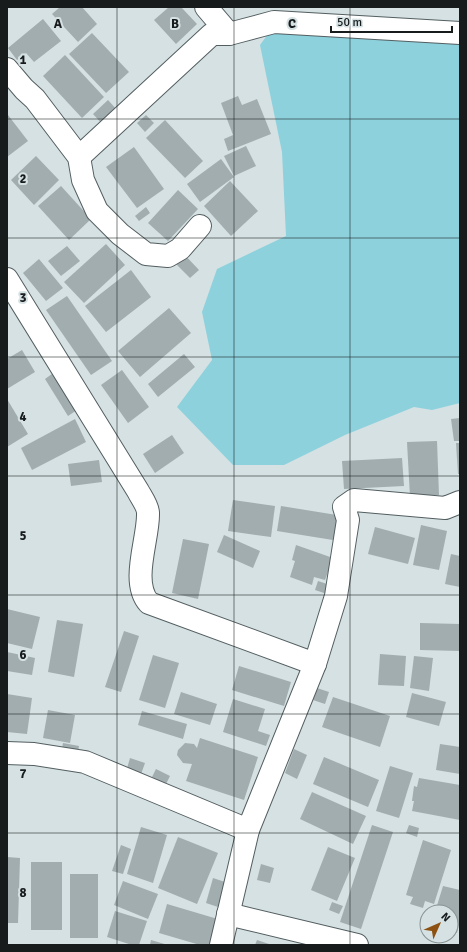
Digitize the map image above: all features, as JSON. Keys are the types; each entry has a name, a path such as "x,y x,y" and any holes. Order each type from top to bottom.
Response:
{"street":[{"path":"206,7 229,34"},
{"path":"79,157 212,34 229,34 274,22 460,32"},
{"path":"7,70 35,99 79,157 83,180 97,211 120,234 146,254 168,256 180,249 200,226"},
{"path":"7,279 138,491 148,512 142,563 143,593 145,598 150,603 315,664"},
{"path":"221,945 248,830 315,664 336,596 348,520 344,507 354,500 445,508 460,502"},
{"path":"7,753 34,754 85,762 248,830"},
{"path":"228,914 357,945"}],"shaded area":[{"path":"290,33 460,41 460,403 432,410 414,407 345,435 284,465 233,465 177,407 212,360 202,312 217,269 286,236 282,152 260,45 268,34"}],"building":[{"path":"60,7 82,7 97,24 78,42 52,14"},
{"path":"169,7 181,7 197,24 176,44 154,20"},
{"path":"43,19 61,41 34,62 26,53 17,60 8,48"},
{"path":"92,33 129,72 106,93 69,54"},
{"path":"65,55 104,97 82,118 43,76"},
{"path":"238,96 242,105 257,99 271,134 228,151 224,139 233,135 221,103"},
{"path":"108,100 118,111 103,125 93,114"},
{"path":"8,115 28,141 7,157 7,116"},
{"path":"146,115 154,123 145,132 137,123"},
{"path":"165,120 203,161 185,178 146,138"},
{"path":"246,146 256,166 234,176 224,156"},
{"path":"134,147 164,189 137,208 106,167"},
{"path":"36,156 59,180 34,205 11,180"},
{"path":"221,159 234,177 200,202 187,184"},
{"path":"230,181 258,211 231,236 204,206"},
{"path":"61,186 91,219 69,240 38,206"},
{"path":"178,190 198,209 168,241 148,223"},
{"path":"146,207 150,213 139,221 135,216"},
{"path":"106,244 125,265 84,303 64,282"},
{"path":"67,246 80,261 61,276 48,261"},
{"path":"182,252 199,270 190,278 173,261"},
{"path":"39,259 63,288 46,301 23,273"},
{"path":"131,270 151,297 106,332 85,306"},
{"path":"67,296 112,361 91,375 46,310"},
{"path":"169,308 191,333 140,377 118,351"},
{"path":"22,350 35,372 7,389 7,359"},
{"path":"184,354 195,367 158,397 148,384"},
{"path":"122,370 149,407 128,423 101,385"},
{"path":"56,371 80,408 68,416 45,379"},
{"path":"7,399 28,434 7,447"},
{"path":"460,418 460,441 454,441 451,419"},
{"path":"75,419 86,442 32,470 21,448"},
{"path":"172,435 184,453 155,473 143,454"},
{"path":"437,441 439,495 410,497 407,442"},
{"path":"456,443 460,443 460,474 458,474"},
{"path":"402,458 404,486 344,489 342,461"},
{"path":"99,460 102,482 71,486 68,464"},
{"path":"233,500 275,506 271,537 228,531"},
{"path":"281,506 343,516 339,541 277,531"},
{"path":"421,525 447,531 439,570 413,565"},
{"path":"375,527 415,538 408,564 368,554"},
{"path":"224,535 260,551 253,568 217,552"},
{"path":"183,539 209,544 198,599 172,593"},
{"path":"296,545 333,558 325,580 314,577 312,585 290,577 295,561 292,560"},
{"path":"451,554 460,556 460,587 445,584"},
{"path":"318,581 333,586 330,595 315,590"},
{"path":"7,609 40,617 32,649 7,643"},
{"path":"57,620 83,624 74,677 48,672"},
{"path":"420,623 460,624 460,651 420,650"},
{"path":"124,631 139,636 121,692 105,687"},
{"path":"7,652 35,658 32,675 7,671"},
{"path":"380,654 406,656 404,686 378,685"},
{"path":"153,655 179,663 165,708 139,700"},
{"path":"414,656 433,658 429,691 410,688"},
{"path":"239,666 291,682 284,706 232,690"},
{"path":"317,688 329,692 325,704 313,700"},
{"path":"181,692 217,704 210,725 174,714"},
{"path":"412,693 446,702 439,726 406,717"},
{"path":"7,694 32,698 27,734 7,732"},
{"path":"333,697 390,716 380,747 322,727"},
{"path":"233,699 265,709 258,731 270,735 266,746 223,732"},
{"path":"48,710 75,715 70,743 43,738"},
{"path":"142,711 187,724 183,739 138,725"},
{"path":"200,738 258,757 244,800 186,781 192,764 183,763 177,755 178,750 185,743 194,744 197,748"},
{"path":"63,743 79,746 77,758 61,755"},
{"path":"440,744 460,747 460,774 436,770"},
{"path":"294,749 307,755 297,779 285,773"},
{"path":"324,757 379,780 368,807 313,784"},
{"path":"130,758 145,763 140,777 126,772"},
{"path":"390,766 413,773 399,818 376,811"},
{"path":"156,769 170,776 166,784 152,777"},
{"path":"419,778 460,785 460,820 412,811 414,786 417,787"},
{"path":"312,792 366,816 353,844 300,819"},
{"path":"372,825 393,832 361,929 340,922"},
{"path":"409,825 419,828 417,837 406,833"},
{"path":"141,827 167,835 153,883 127,874"},
{"path":"178,837 218,853 197,904 158,888"},
{"path":"423,840 451,850 434,904 425,901 424,904 419,904 419,907 410,904 413,897 406,895"},
{"path":"121,845 131,849 123,874 112,871"},
{"path":"328,847 355,858 337,901 311,890"},
{"path":"7,857 20,858 18,923 7,923"},
{"path":"31,862 62,862 62,930 31,930"},
{"path":"261,864 274,868 270,883 257,880"},
{"path":"70,874 98,874 98,938 70,938"},
{"path":"213,878 228,883 221,908 206,903"},
{"path":"123,881 158,894 148,919 114,905"},
{"path":"443,886 460,890 459,925 459,904 437,904"},
{"path":"332,902 343,906 339,914 329,910"},
{"path":"167,904 221,920 214,945 200,945 159,933"},
{"path":"115,911 147,921 139,945 132,945 107,937"},
{"path":"151,940 168,945 150,945"},
{"path":"257,940 272,945 255,945"}]}
